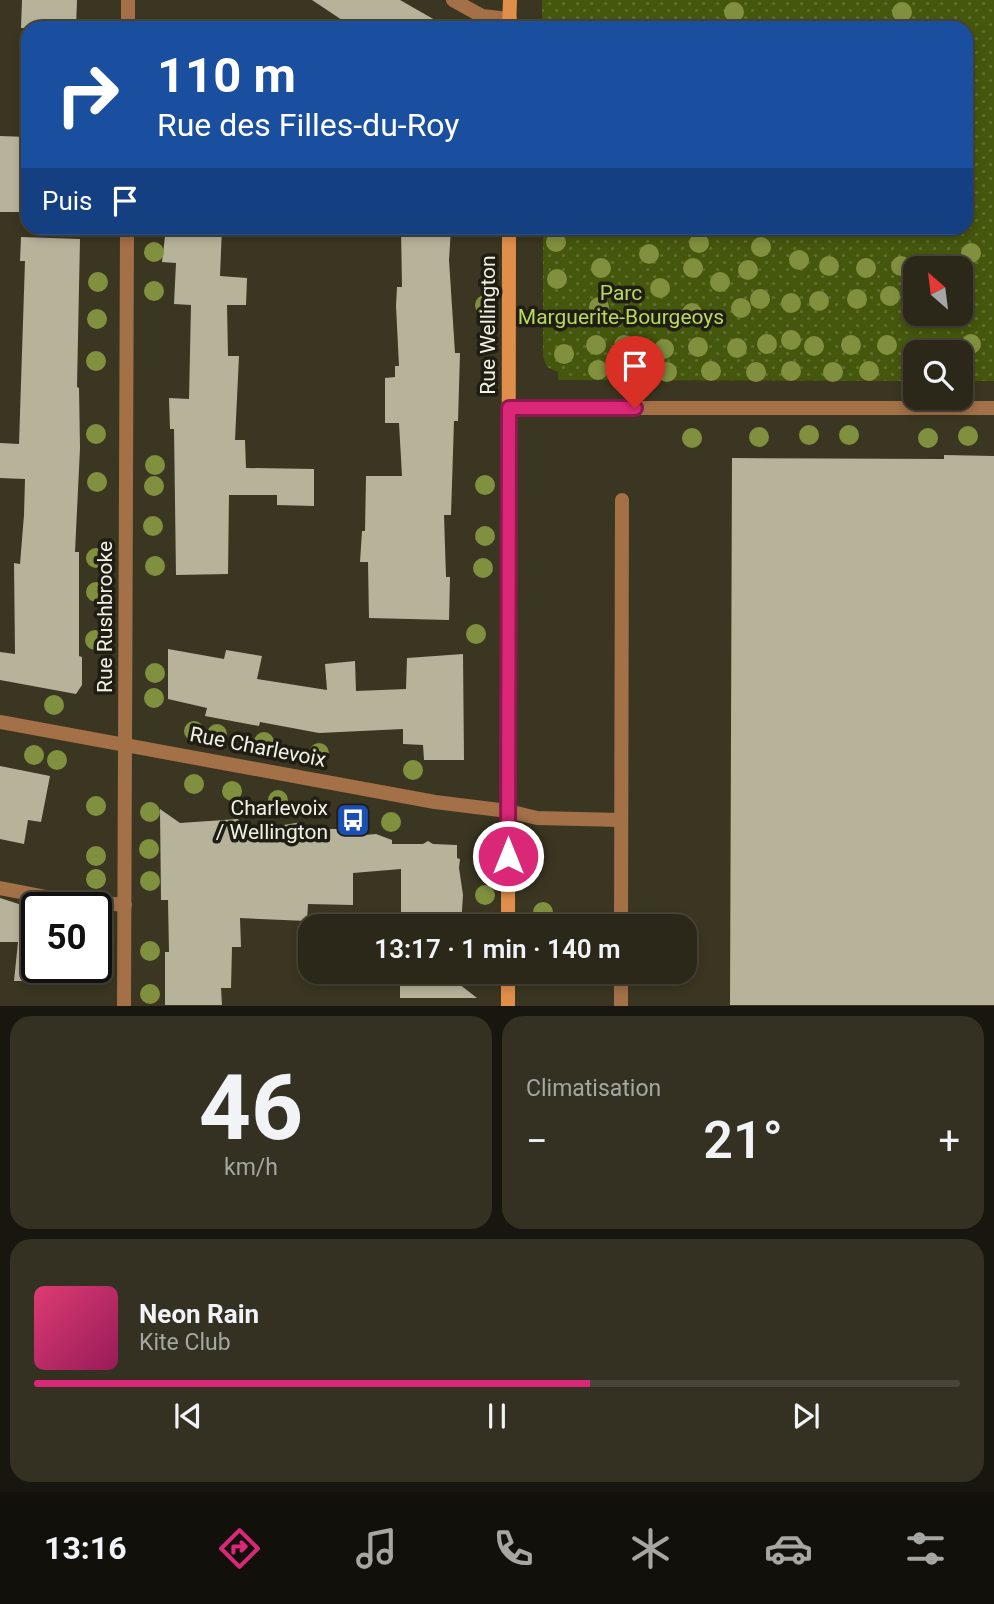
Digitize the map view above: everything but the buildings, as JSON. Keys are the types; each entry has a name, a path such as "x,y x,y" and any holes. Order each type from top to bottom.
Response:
{"main road":[{"path":"509,21 510,0"},
{"name":"Rue Wellington","path":"508,914 509,235"},
{"path":"508,984 508,1006"}],"street":[{"path":"128,0 128,21"},
{"path":"453,0 482,16 501,21"},
{"name":"Rue Rushbrooke","path":"124,1006 127,235"},
{"path":"509,408 994,408"},
{"path":"621,914 622,500"},
{"name":"Rue Charlevoix","path":"0,722 126,743 435,802 508,811 537,818 621,820"},
{"path":"0,888 57,898 125,905"},
{"path":"621,984 621,1006"}],"green space":[{"name":"Parc Marguerite-Bourgeoys","path":"542,0 994,0 994,381 973,381 973,340 903,340 903,381 558,380 558,372 547,367 543,357 543,235 973,235 973,21 542,21"}],"place":[{"name":"Charlevoix / Wellington","path":"353,820"}],"route":[{"path":"508,856 509,408 635,408"}]}
